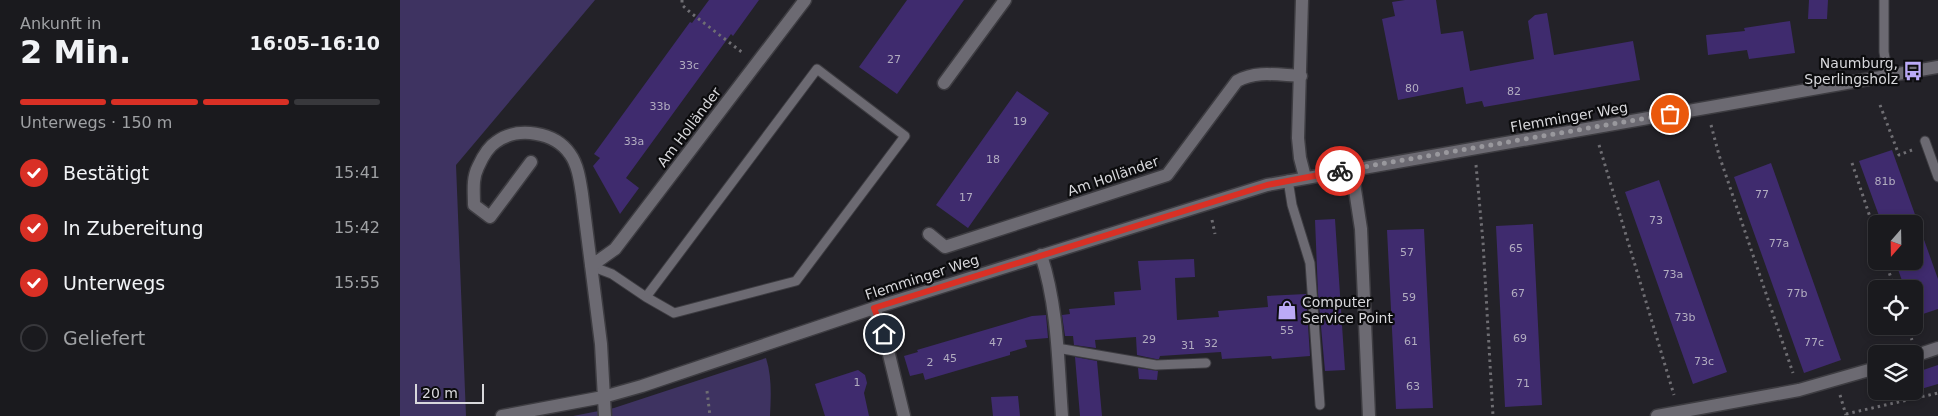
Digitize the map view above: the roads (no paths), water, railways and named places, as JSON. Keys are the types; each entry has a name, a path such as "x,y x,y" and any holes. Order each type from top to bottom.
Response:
{"street":[{"name":"Am Holländer","path":"591,266 615,249 805,0"},
{"path":"944,83 1005,0"},
{"path":"1302,0 1298,138 1300,158 1305,177"},
{"name":"Flemminger Weg","path":"502,416 604,397 642,386 874,308 1040,255 1288,180 1938,67"},
{"name":"Am Holländer","path":"929,234 945,248 1168,175 1237,81 1247,75 1260,73 1301,76"},
{"path":"532,162 490,217 474,205 474,183 477,168 485,154 496,142 510,135 526,132 541,134 559,143 570,154 578,172 591,266 601,344 605,416"},
{"path":"1352,170 1361,230 1369,416"},
{"path":"1040,255 1049,280 1053,303 1062,416"},
{"path":"874,308 884,334 904,416"},
{"path":"1923,353 1938,348"},
{"path":"1657,416 1799,390 1868,370"}],"lane":[{"path":"1884,0 1884,52 1888,76"},
{"path":"591,266 612,274 646,297 674,313 796,281 905,136 817,69 646,297"},
{"path":"1926,143 1938,177"},
{"path":"1288,180 1292,205 1310,263 1320,405"},
{"path":"1057,348 1156,365 1206,363"}],"place":[{"name":"Naumburg, Sperlingsholz","path":"1913,71"},
{"name":"Computer Service Point","path":"1287,310"}]}
